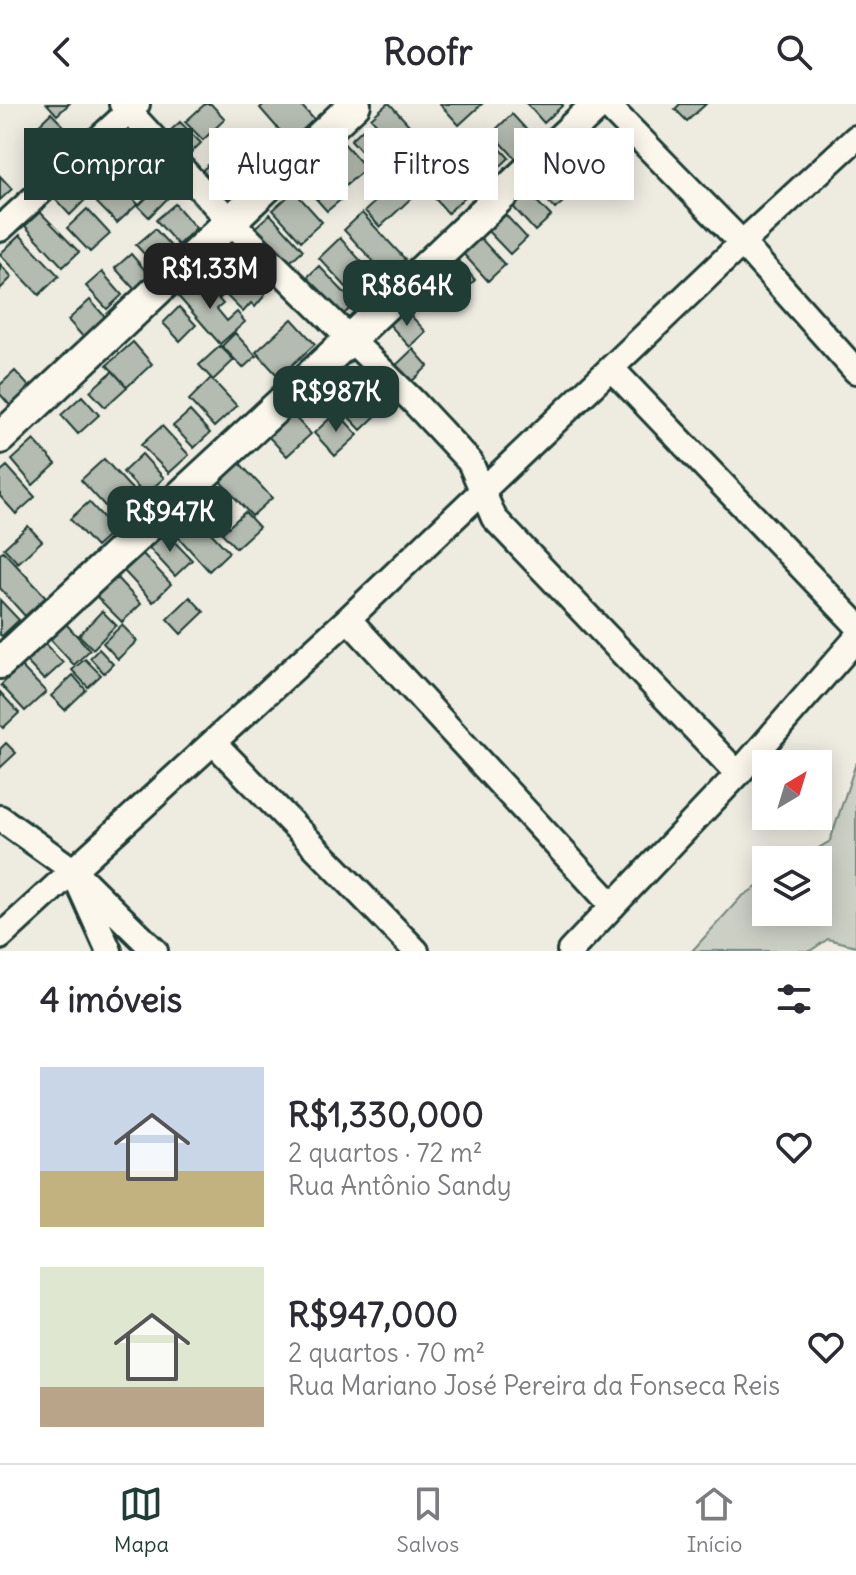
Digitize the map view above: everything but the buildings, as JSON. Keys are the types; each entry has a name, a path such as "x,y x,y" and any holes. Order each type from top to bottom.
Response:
{"street":[{"path":"0,438 355,104"},
{"path":"0,663 598,104"},
{"path":"606,104 742,243 856,371"},
{"path":"0,229 129,107 231,222 470,462 494,518 738,774"},
{"path":"0,937 348,619 856,138"},
{"path":"612,369 856,624"},
{"path":"348,619 613,906"},
{"path":"570,951 738,774 856,639"},
{"path":"214,743 416,951"},
{"path":"0,818 74,871 155,951"},
{"path":"74,871 109,951"}],"shaded area":[{"path":"856,763 856,946 828,939 810,951 692,951 741,897 752,890 752,926 832,926 832,846 822,846 830,841"}]}
